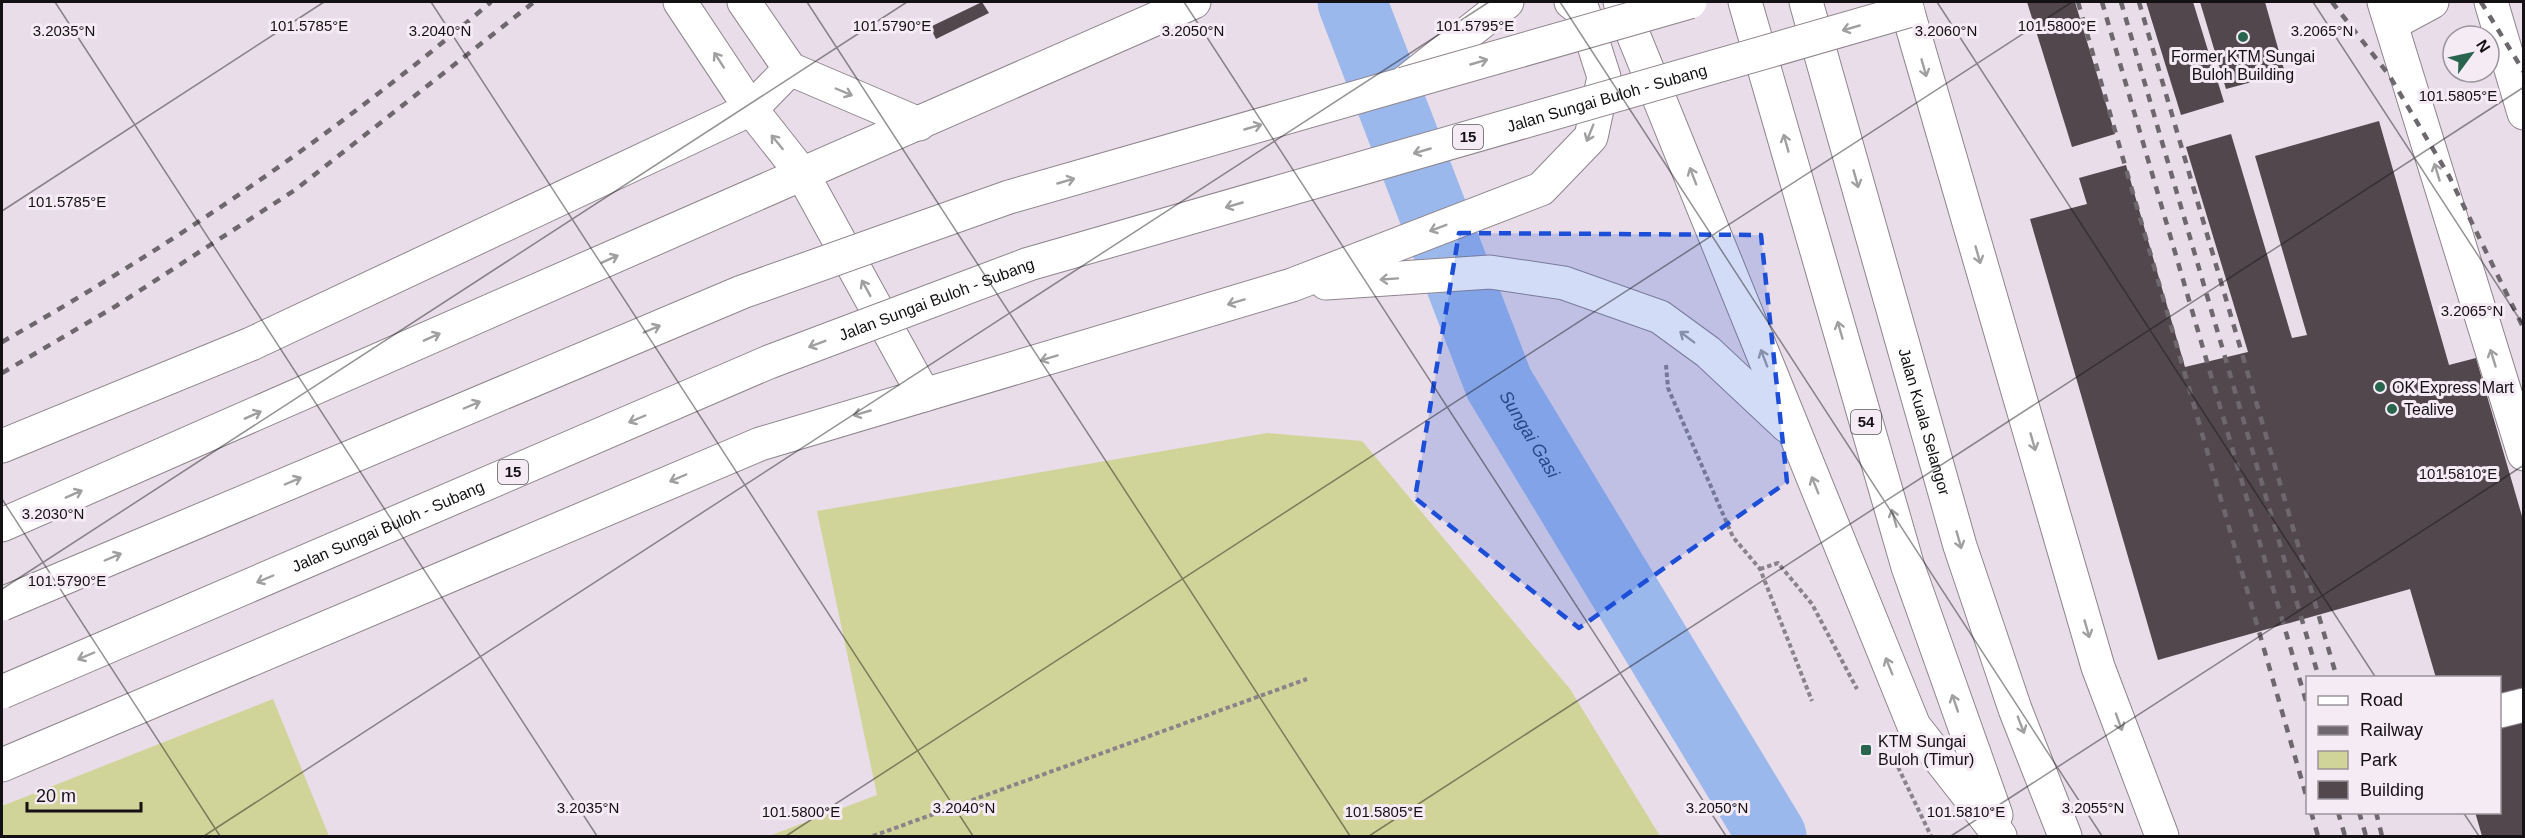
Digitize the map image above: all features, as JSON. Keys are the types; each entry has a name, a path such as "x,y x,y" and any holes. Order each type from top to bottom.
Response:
{"main road":[{"path":"680,2 751,109 803,175 924,395"},
{"path":"744,2 790,69 919,124"},
{"path":"2,525 1194,2"},
{"path":"1403,84 1507,2"},
{"path":"2,765 760,444 1292,285 1541,189 1591,137 1604,78 1583,10 1571,2"},
{"path":"1620,2 1688,163 1793,432 1914,726 2002,837"},
{"path":"2,604 742,292 1009,197 1690,2"},
{"name":"54","path":"1745,2 1908,567 2002,837"},
{"name":"Jalan Kuala Selangor","path":"1806,2 1960,546 2015,709 2065,837"},
{"path":"2432,2 2389,12 2523,454"},
{"path":"2482,2 2523,113"},
{"path":"1906,6 2098,667 2162,837"},
{"name":"Jalan Sungai Buloh - Subang","path":"2,692 769,362 1029,264 1906,6"},
{"path":"2,446 251,344 751,109 790,69"},
{"path":"1292,285 1490,272 1563,282 1660,317 1707,352 1793,432"},
{"path":"2501,710 2523,705"}],"path":[{"path":"1660,317 1668,388 1733,537 1760,569 1812,700"},
{"path":"1760,569 1778,563 1812,604 1860,694"},
{"path":"873,837 1307,679"},
{"path":"1896,765 1931,837"}],"highlighted area":[{"path":"1459,233 1761,235 1787,482 1579,628 1415,498"}],"green space":[{"path":"1267,433 1362,441 1570,689 1660,836 769,836 877,795 817,511"},
{"path":"273,699 329,836 2,836 2,806"}],"building":[{"path":"982,2 989,13 936,39 930,27"},
{"path":"2027,2 2075,2 2115,134 2072,147"},
{"path":"2146,2 2193,2 2224,102 2181,115"},
{"name":"Former KTM Sungai Buloh Building","path":"2200,2 2265,2 2285,73 2226,89"},
{"path":"2379,121 2449,365 2476,358 2524,523 2524,836 2482,836 2476,814 2501,814 2501,676 2435,676 2410,589 2158,660 2030,219 2087,204 2079,178 2126,165 2185,367 2248,352 2186,147 2231,134 2292,338 2307,335 2255,156"}],"waterway":[{"name":"Sungai Gasi","path":"1352,2 1499,384 1772,836"}],"railway":[{"path":"2,342 130,266 255,184 375,96 491,2"},
{"path":"2,373 116,306 295,190 534,2"},
{"path":"2078,2 2306,795"},
{"path":"2102,2 2306,701"},
{"path":"2121,2 2318,676"},
{"path":"2139,2 2336,676"},
{"path":"2332,2 2389,75 2449,176 2524,329"},
{"path":"2481,2 2524,72"},
{"path":"2312,814 2318,836"},
{"path":"2339,814 2345,836"},
{"path":"2360,814 2366,836"},
{"path":"2376,814 2382,836"}],"place":[{"name":"Former KTM Sungai Buloh Building","path":"2243,37"},
{"name":"OK Express Mart","path":"2380,387"},
{"name":"Tealive","path":"2392,409"},
{"name":"KTM Sungai Buloh (Timur)","path":"1866,750"}]}
